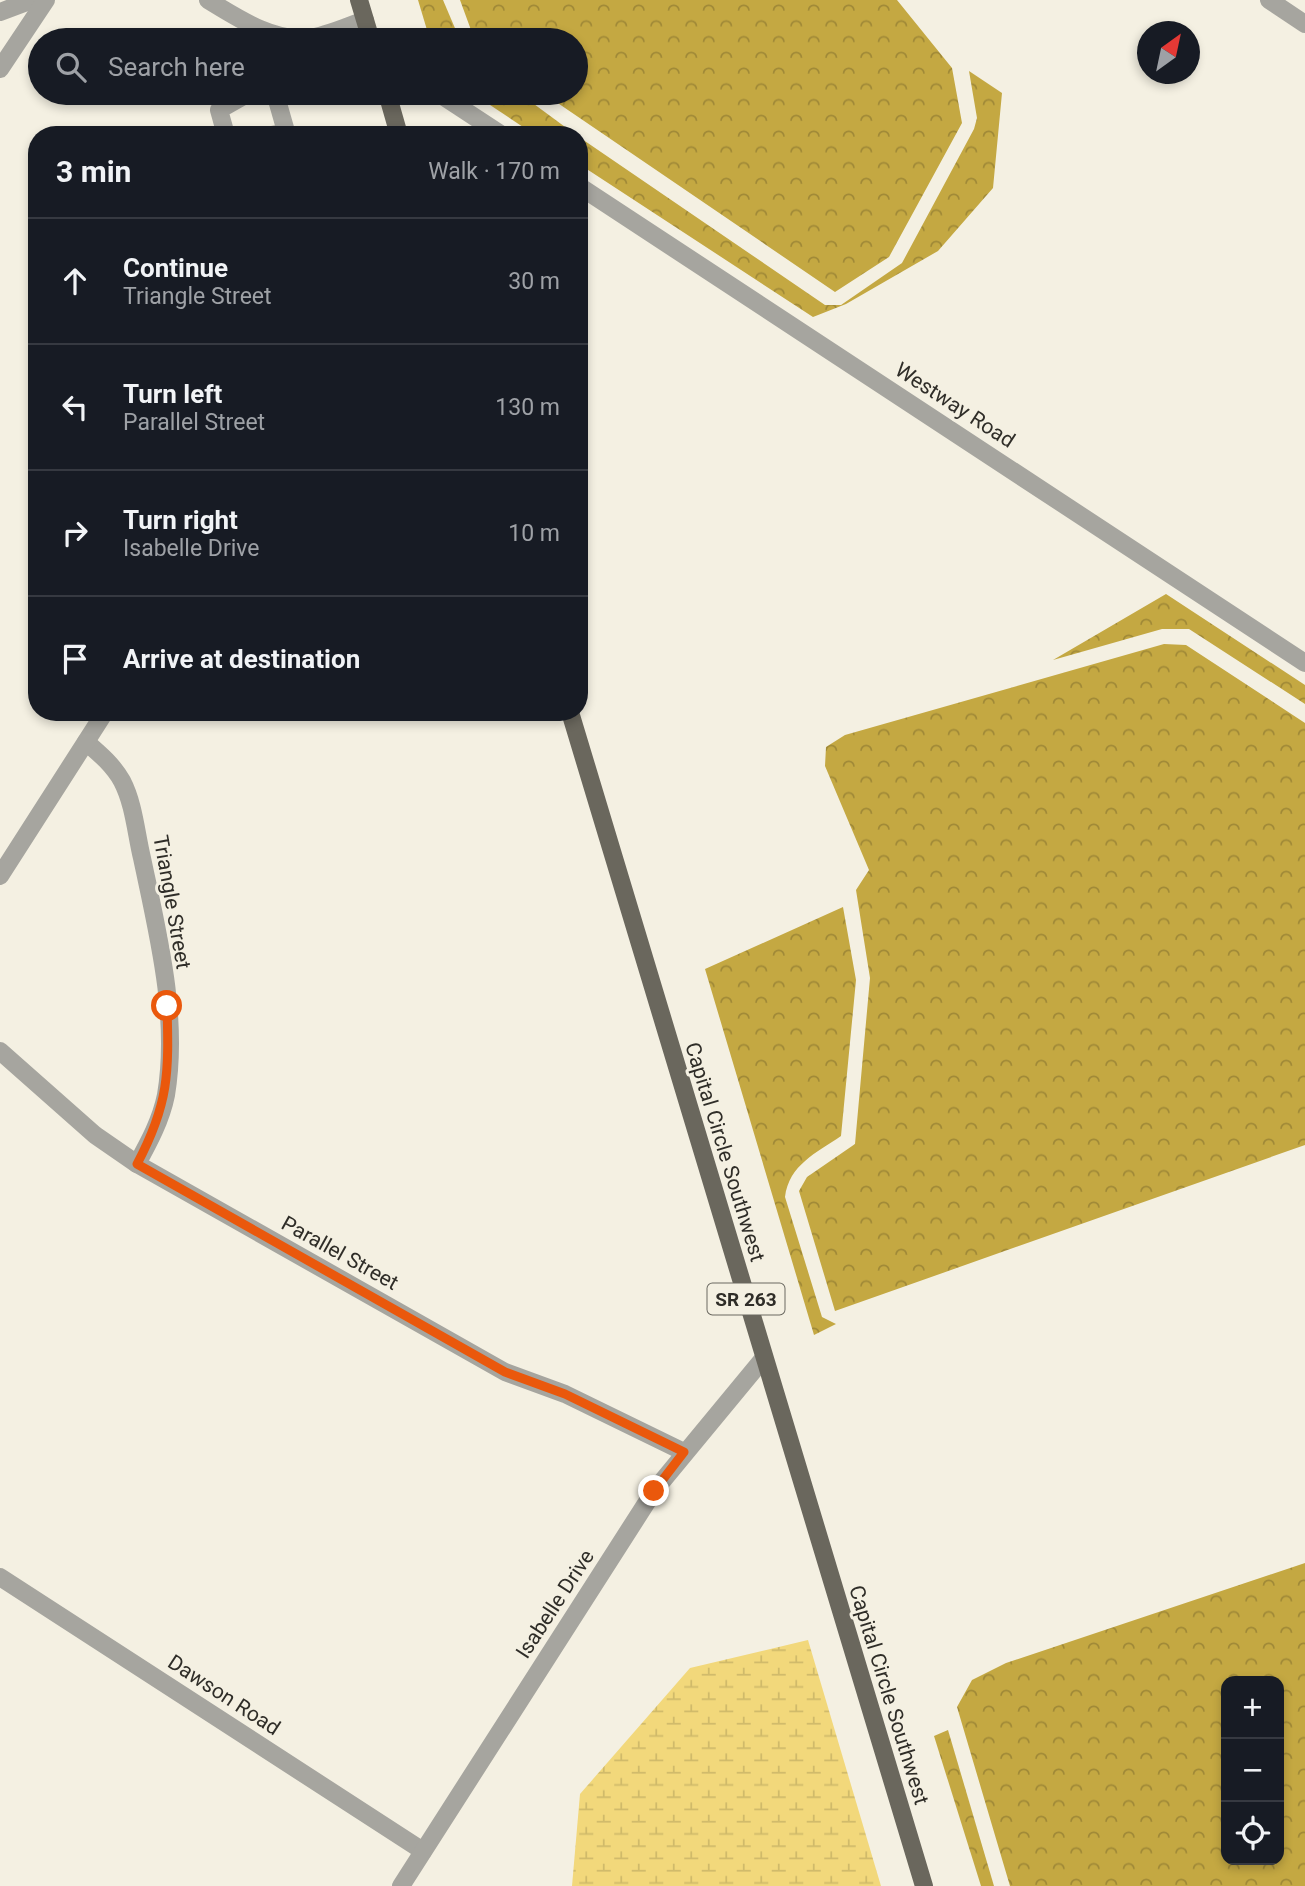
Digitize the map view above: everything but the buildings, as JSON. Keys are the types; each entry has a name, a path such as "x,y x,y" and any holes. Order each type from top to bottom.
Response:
{"main road":[{"path":"359,0 368,28"},
{"path":"390,105 396,126"},
{"name":"Capital Circle Southwest","path":"573,721 924,1886"}],"street":[{"path":"0,12 32,0"},
{"path":"0,69 46,0"},
{"path":"208,0 259,28"},
{"path":"1269,0 1305,24"},
{"path":"340,28 365,20"},
{"path":"223,126 219,110 228,105"},
{"path":"278,105 284,126"},
{"path":"456,105 488,126"},
{"name":"Westway Road","path":"588,192 1305,663"},
{"path":"0,877 99,721"},
{"name":"Triangle Street","path":"86,743 109,761 129,798 158,938 167,1006 169,1064 165,1097 156,1129 137,1164"},
{"name":"Parallel Street","path":"0,1051 94,1135 137,1164 505,1372 565,1394 684,1452"},
{"name":"Isabelle Drive","path":"401,1886 654,1491 764,1359"},
{"name":"Dawson Road","path":"0,1577 424,1851"}],"green space":[{"path":"418,0 443,0 455,28 426,28"},
{"path":"460,0 897,0 952,68 962,123 889,257 835,292 561,105 588,105 588,28 470,28"},
{"path":"969,71 1002,93 993,188 938,251 846,304 813,317 588,170 588,143 825,305 841,305 902,263 974,129 977,118"},
{"path":"490,105 535,105 564,126 522,126"},
{"path":"1166,594 1305,685 1305,704 1189,629 1162,629 1053,660"},
{"path":"1164,644 1186,645 1305,723 1305,1145 835,1311 799,1191 807,1177 855,1144 870,978 856,890 869,870 825,766 826,747 845,735"},
{"path":"843,907 856,980 841,1136 813,1154 798,1168 792,1176 785,1197 822,1317 836,1324 814,1335 705,969"},
{"path":"1305,1563 1305,1886 1010,1886 957,1707 972,1680 1006,1663"},
{"path":"808,1640 881,1886 572,1886 580,1794 690,1668"},
{"path":"948,1730 994,1886 981,1886 934,1736"}],"route":[{"path":"167,1006 169,1064 165,1097 156,1129 137,1164 505,1372 565,1394 684,1452 654,1491"}]}
